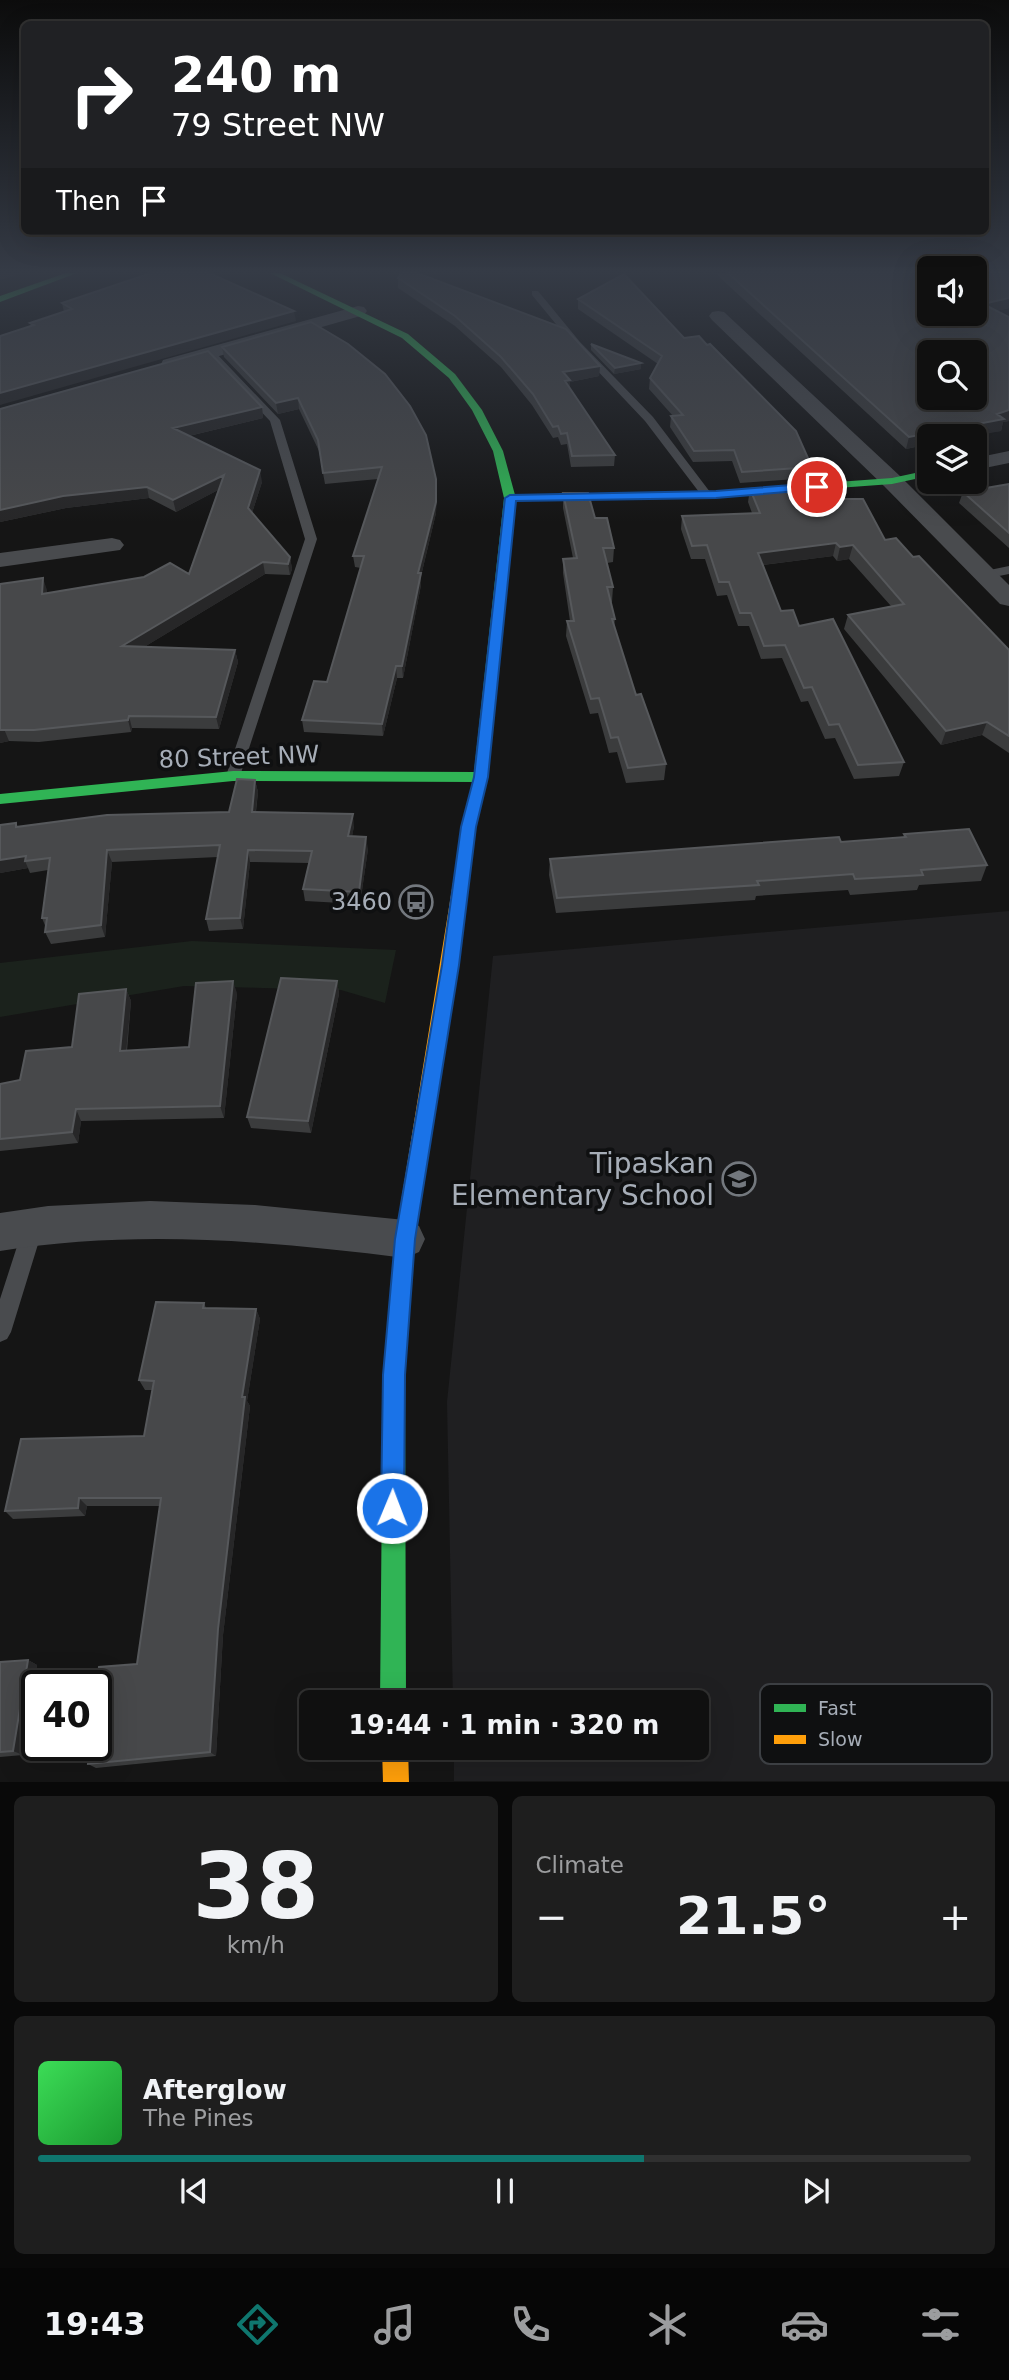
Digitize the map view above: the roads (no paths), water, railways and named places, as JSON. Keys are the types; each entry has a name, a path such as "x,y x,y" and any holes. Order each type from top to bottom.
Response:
{"street":[{"path":"145,371 199,356"},
{"path":"393,1690 394,1375 405,1239 450,965 468,827 481,777 510,498 498,451 477,410 452,376 429,356"},
{"path":"760,356 892,481 1009,599"},
{"path":"987,462 1009,457"},
{"path":"510,498 706,494 892,481 917,476"},
{"path":"0,560 112,545"},
{"name":"80 Street NW","path":"0,799 233,776 481,777"},
{"path":"17,1228 84,1221 206,1223 308,1227 405,1239"},
{"path":"395,1760 396,1782"}],"lane":[{"path":"214,356 275,420 311,539 233,776"},
{"path":"589,356 649,419 706,494"},
{"path":"984,575 1009,570"},
{"path":"0,1332 17,1228"}],"place":[{"name":"3460","path":"416,902"},
{"name":"Tipaskan Elementary School","path":"739,1179"}]}
